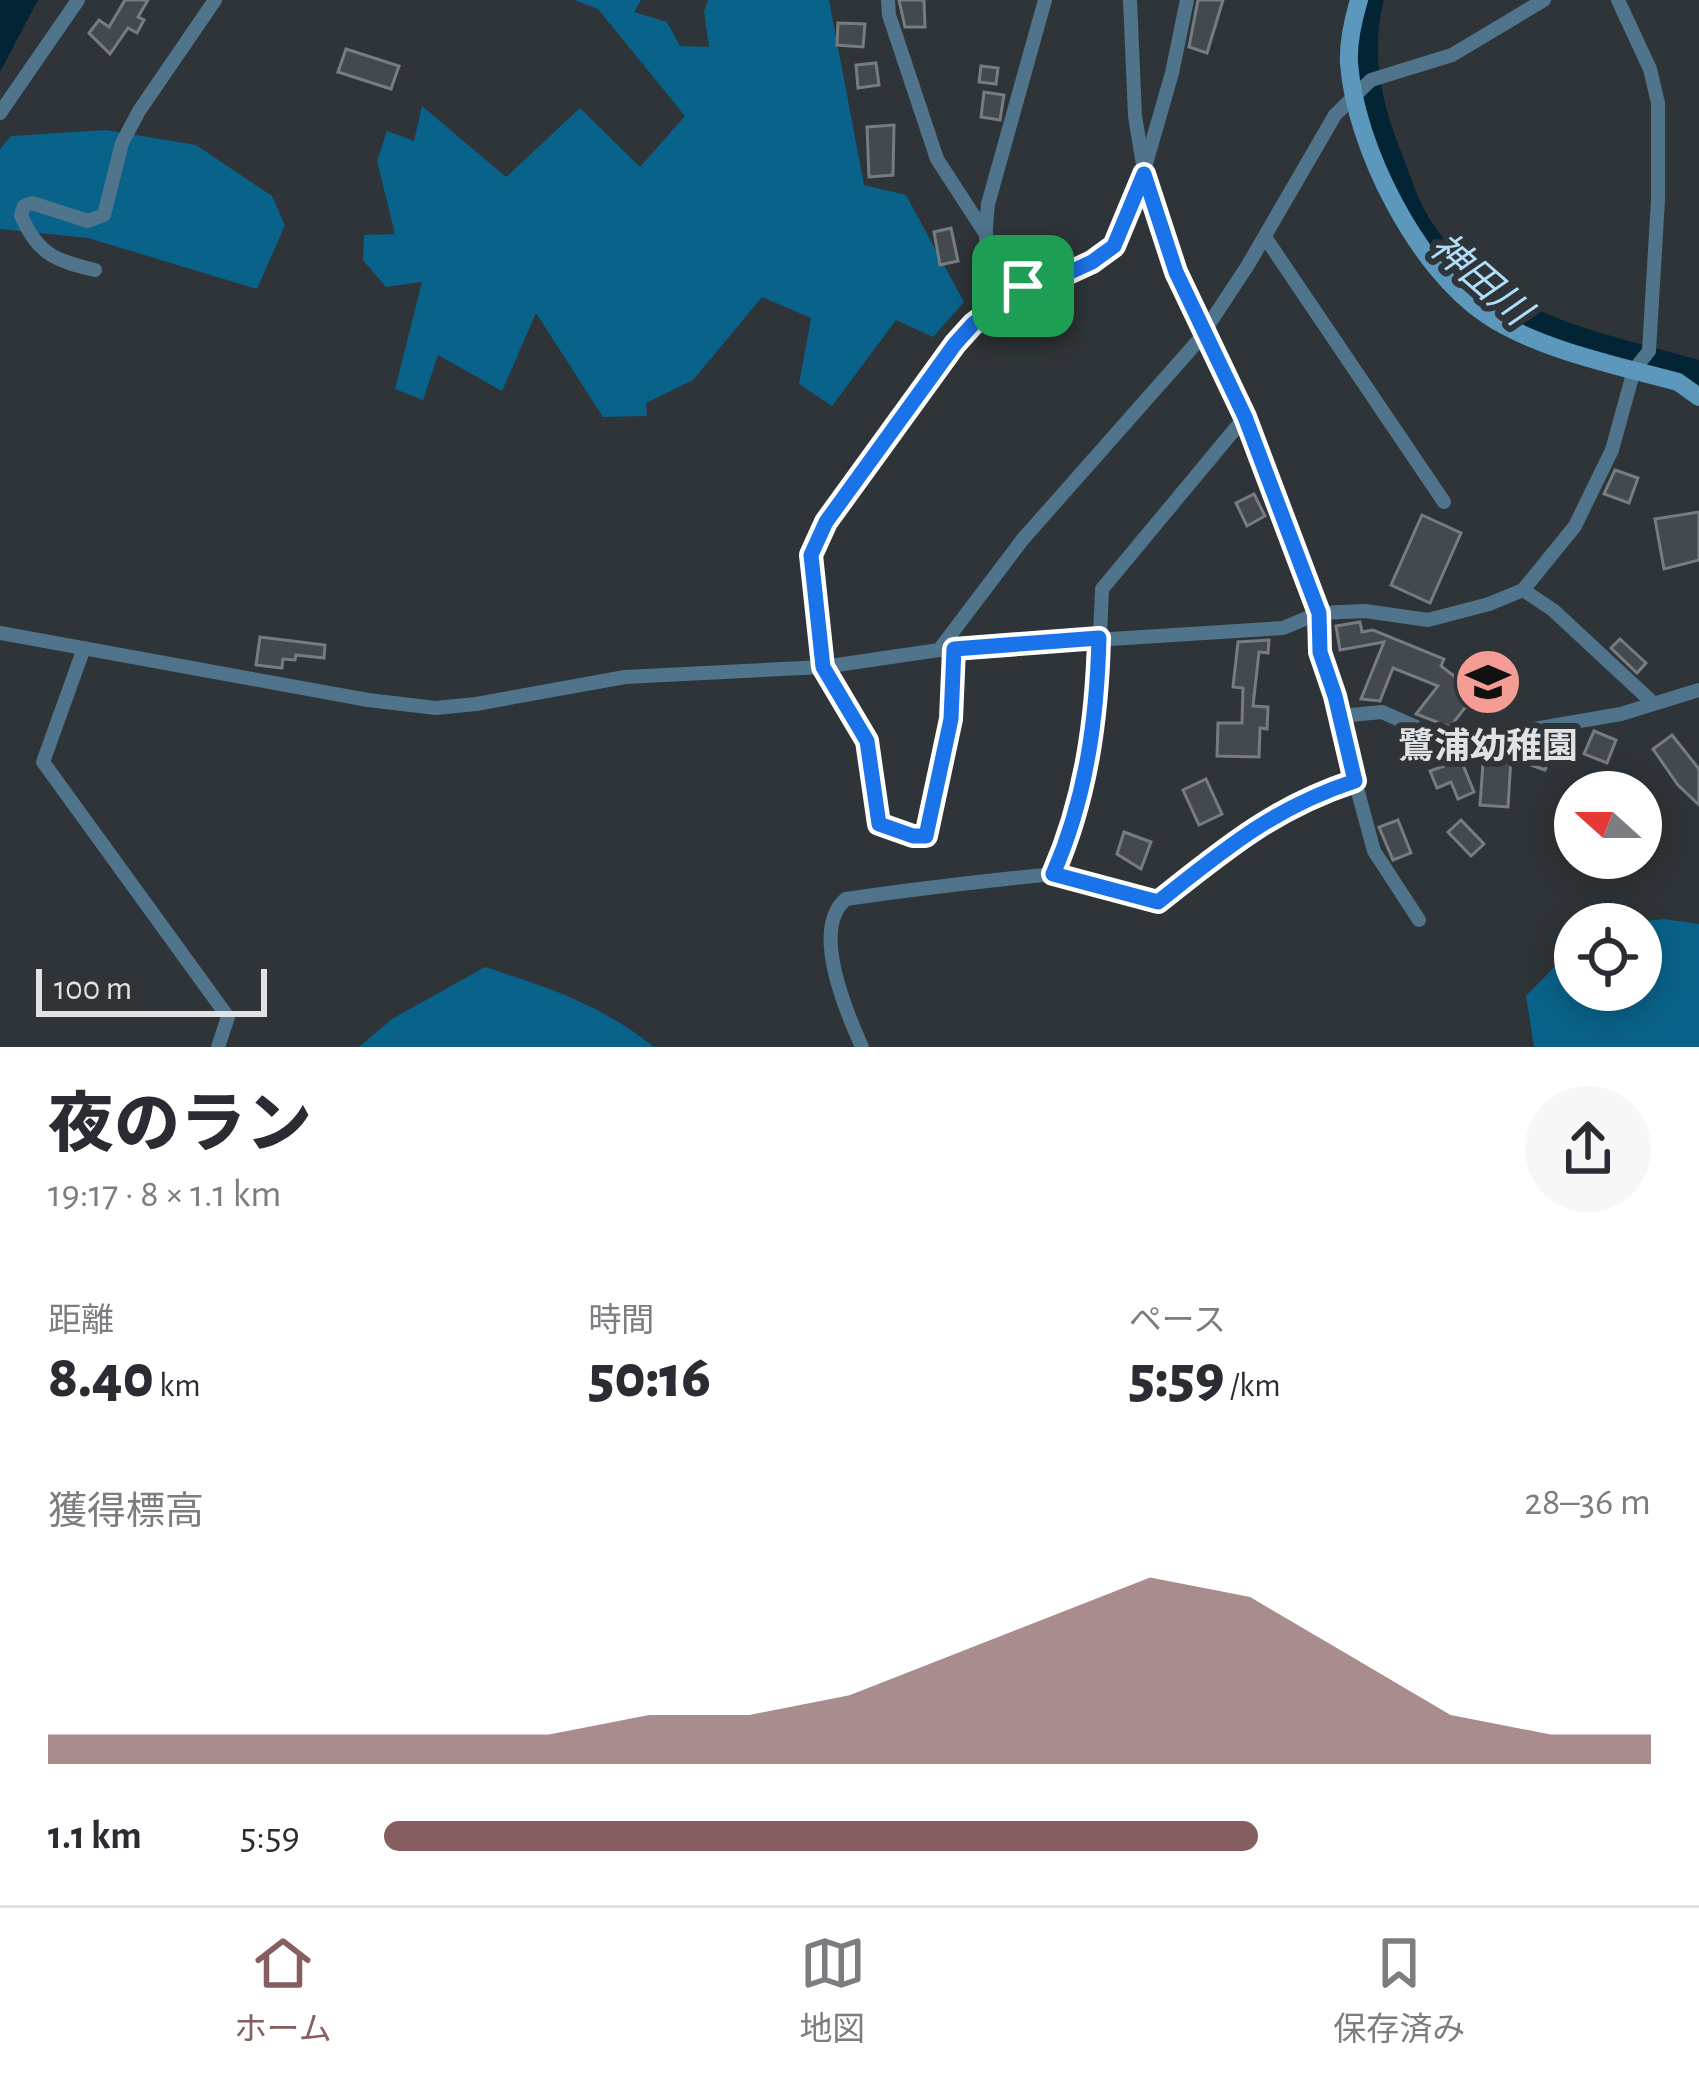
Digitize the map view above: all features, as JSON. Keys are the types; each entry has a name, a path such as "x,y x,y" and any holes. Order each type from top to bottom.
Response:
{"main road":[{"path":"1359,0 1348,58 1353,95 1388,194 1408,232 1456,289 1484,314 1519,333 1678,382 1699,398"}],"street":[{"path":"0,113 78,0"},
{"path":"95,270 44,254 21,215 24,206 32,203 88,220 104,215 122,142 214,0"},
{"path":"888,0 937,159 985,233"},
{"path":"1046,0 988,204 985,233 987,256 1004,276 1023,286 1040,286 1092,262 1114,246 1144,174 1186,0"},
{"path":"1130,0 1135,116 1144,174 1176,272 1245,417 1319,613 1320,652 1374,851 1419,920"},
{"path":"1023,286 955,344 826,522 811,555 823,667 867,741 879,824 913,836 926,836 951,719 947,649 1033,527 1206,328 1335,115 1371,80 1452,55 1544,0"},
{"path":"0,633 368,700 436,708 625,677 823,667 947,649 1283,628 1319,613 1365,610 1428,620 1489,604 1523,590 1575,526 1612,450 1634,370 1649,351 1658,103 1650,69 1618,0"},
{"path":"1265,237 1444,502"},
{"path":"1053,874 1082,795 1097,704 1102,590 1245,417"},
{"path":"1523,590 1553,610 1652,702"},
{"path":"84,648 44,762 228,1017 218,1047"},
{"path":"1340,716 1382,712 1441,738 1477,739 1621,714 1699,690"},
{"path":"862,1047 832,952 829,923 836,904 915,889 1053,874 1158,902 1257,824 1315,794 1355,781"}],"shaded area":[{"path":"0,0 38,0 0,72"},
{"path":"574,0 641,0 634,12 667,22 680,46 709,47 704,11 708,0 829,0 864,185 906,195 964,302 933,337 896,320 832,406 799,384 811,318 762,297 693,380 646,403 647,416 603,417 536,313 502,391 438,355 423,400 395,389 422,282 386,287 363,260 364,235 395,234 377,161 387,131 414,141 422,106 506,177 580,108 640,167 685,116 598,9"},
{"path":"106,130 196,145 272,196 285,225 257,289 88,238 0,229 0,149 11,136"},
{"path":"1662,919 1699,924 1699,1047 1534,1047 1526,996 1554,967 1554,1011 1662,1011"},
{"path":"485,967 594,1008 654,1047 359,1047 392,1019"}],"building":[{"path":"125,0 148,0 138,17 144,20 137,33 128,28 110,54 89,33 99,20 109,27"},
{"path":"899,0 924,0 925,27 905,27"},
{"path":"1198,0 1223,0 1207,53 1189,47"},
{"path":"838,23 865,24 863,47 837,45"},
{"path":"346,49 399,66 391,89 338,72"},
{"path":"876,63 879,85 858,88 856,65"},
{"path":"981,66 998,68 996,84 979,82"},
{"path":"984,92 1004,95 1000,120 981,117"},
{"path":"894,125 893,175 869,177 867,127"},
{"path":"951,228 958,261 940,265 934,232"},
{"path":"1615,470 1638,478 1629,503 1604,494"},
{"path":"1254,494 1265,516 1247,526 1236,503"},
{"path":"1699,512 1699,560 1664,569 1655,519"},
{"path":"1422,515 1461,533 1430,603 1391,585"},
{"path":"1360,622 1362,632 1373,630 1444,659 1441,666 1467,686 1462,692 1471,700 1450,727 1416,714 1438,686 1393,668 1380,701 1361,699 1384,642 1340,650 1336,626"},
{"path":"260,637 325,645 324,658 296,655 295,660 283,659 282,668 256,665"},
{"path":"1620,639 1646,663 1637,673 1611,648"},
{"path":"1269,640 1268,653 1259,652 1253,706 1268,707 1267,729 1260,728 1259,757 1217,756 1218,723 1242,723 1243,688 1233,687 1238,642"},
{"path":"1594,731 1616,740 1607,763 1584,754"},
{"path":"1672,735 1699,769 1699,805 1653,749"},
{"path":"1484,749 1532,750 1550,756 1545,770 1511,758 1508,807 1480,805"},
{"path":"1461,760 1474,792 1458,799 1451,782 1437,788 1430,771"},
{"path":"1206,779 1222,814 1199,825 1183,790"},
{"path":"1398,820 1411,853 1393,860 1379,827"},
{"path":"1461,820 1484,844 1471,856 1448,832"},
{"path":"1124,832 1151,842 1141,869 1117,854"}],"waterway":[{"name":"神田川","path":"1370,0 1364,58 1374,115 1410,211 1447,262 1477,289 1544,327 1699,374"}],"place":[{"name":"鷺浦幼稚園","path":"1488,682"}],"route":[{"path":"1144,174 1176,272 1245,417 1319,613 1320,652 1354,767 1355,781 1315,794 1257,824 1158,902 1053,874 1082,795 1097,704 1099,638 954,649 951,719 926,836 879,824 867,741 823,667 811,555 826,522 955,344 1023,286 1040,286 1092,262 1114,246 1144,174"}]}
